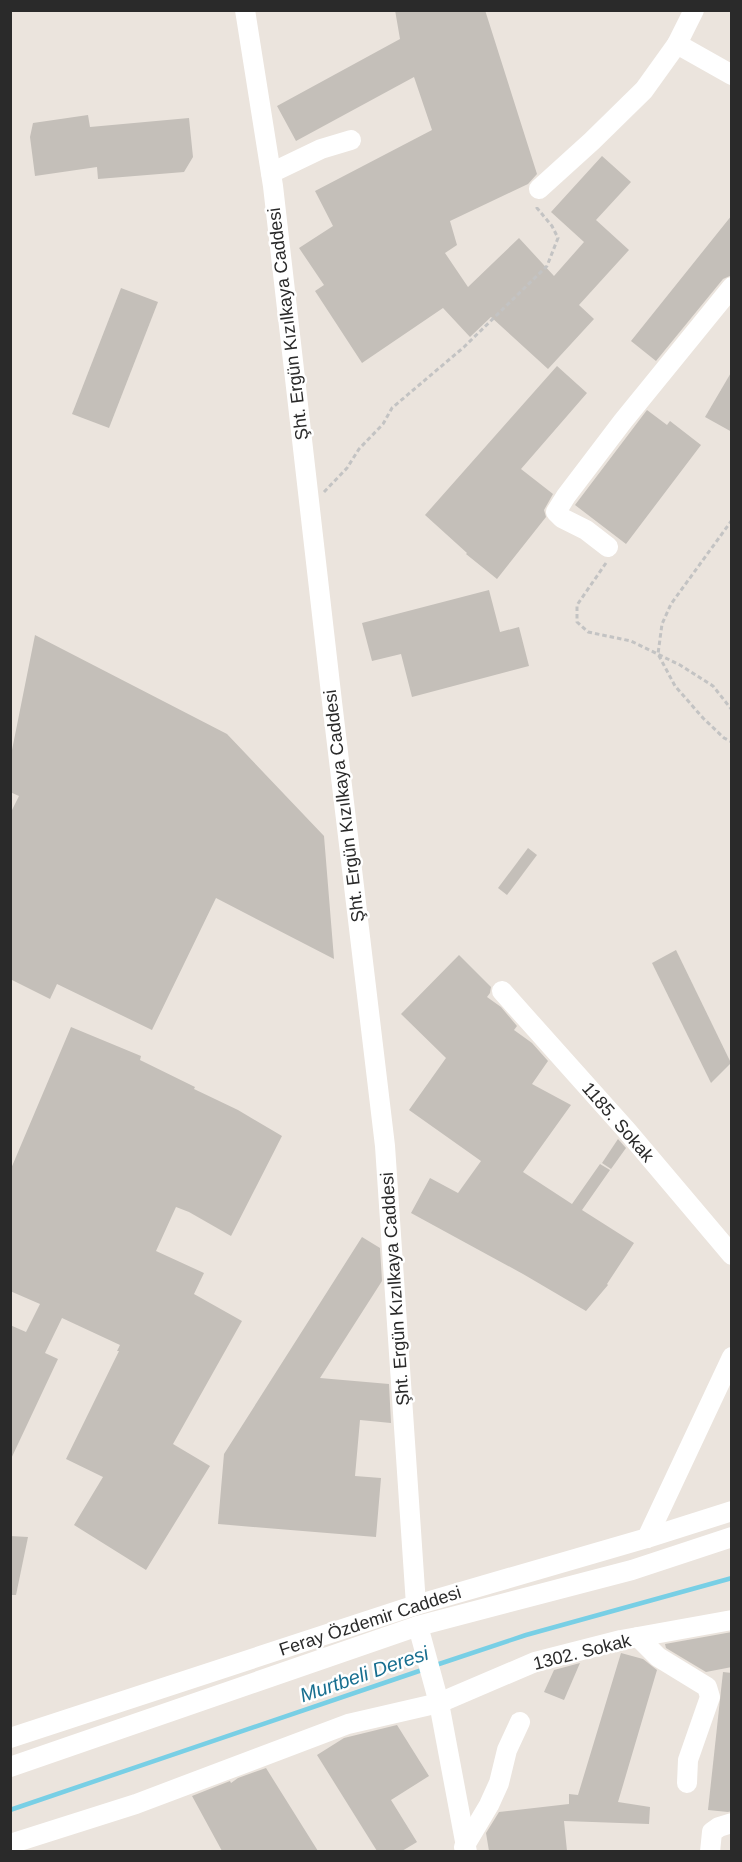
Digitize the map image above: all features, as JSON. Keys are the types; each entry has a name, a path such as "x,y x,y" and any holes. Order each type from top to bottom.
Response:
{"street":[{"name":"Şht. Ergün Kızılkaya Caddesi","path":"245,10 271,173 386,1146 416,1605"},
{"path":"539,189 644,90 677,44 694,10"},
{"path":"677,44 732,75"},
{"path":"271,173 321,149 351,140"},
{"path":"608,547 586,530 569,522 556,512 623,422 732,287"},
{"name":"1185. Sokak","path":"502,991 628,1132 732,1255"},
{"path":"647,1538 732,1357"},
{"name":"Feray Özdemir Caddesi","path":"10,1738 416,1605 732,1511"},
{"path":"10,1767 418,1626 632,1570 732,1537"},
{"name":"1302. Sokak","path":"10,1844 136,1804 348,1724 439,1703 535,1662 638,1637 732,1620"},
{"path":"418,1626 439,1703 465,1848"},
{"path":"638,1637 658,1657 707,1688 710,1697 688,1760 687,1782"},
{"path":"293,1645 297,1669"},
{"path":"465,1848 499,1783 507,1750 520,1722"},
{"path":"710,1851 712,1832 732,1823"}],"path":[{"path":"309,504 332,485 347,468 359,449 383,424 392,408 464,347 547,266 558,238 552,226 537,208 539,189"},
{"path":"732,520 671,604 662,624 658,654 675,686 703,718 724,738 732,742"},
{"path":"608,547 607,561 577,605 577,622 588,632 632,641 680,665 713,686 732,710"}],"building":[{"path":"395,10 485,10 537,174 528,184 450,221 457,245 445,253 468,287 519,238 554,276 584,242 551,212 602,156 631,182 596,220 629,250 579,305 594,319 548,369 491,317 470,337 443,308 362,363 315,291 324,285 299,248 333,226 315,191 432,130 414,77 296,141 277,106 400,39"},
{"path":"88,115 90,127 189,118 193,157 184,172 98,179 97,167 35,176 30,137 33,123"},
{"path":"732,215 732,275 723,279 656,361 631,341"},
{"path":"121,288 158,302 109,428 72,414"},
{"path":"557,366 587,393 521,469 553,494 544,510 546,517 497,579 466,554 425,515"},
{"path":"732,371 732,432 705,417"},
{"path":"647,410 667,425 670,421 701,445 626,544 575,505"},
{"path":"489,590 500,632 519,627 529,666 412,697 401,654 372,661 362,623"},
{"path":"35,635 227,734 324,836 334,959 216,898 152,1030 57,984 50,999 10,979 10,814 19,796 10,792 10,760"},
{"path":"528,848 537,855 507,895 498,888"},
{"path":"676,950 731,1063 711,1083 652,963"},
{"path":"459,955 491,987 487,997 501,1007 517,1026 514,1030 532,1043 548,1061 532,1084 571,1105 523,1172 572,1204 600,1164 610,1170 582,1210 634,1243 608,1285 586,1311 411,1213 430,1178 458,1193 481,1161 409,1110 446,1058 401,1014"},
{"path":"71,1027 141,1056 140,1060 238,1110 282,1136 231,1236 176,1207 156,1251 204,1273 194,1294 242,1321 173,1444 210,1466 146,1570 74,1525 103,1477 66,1459 120,1345 62,1318 45,1353 58,1359 10,1461 10,1325 26,1332 40,1304 10,1291 10,1171"},
{"path":"618,1139 626,1148 611,1169 602,1163"},
{"path":"362,1237 380,1248 382,1281 320,1378 389,1384 391,1423 360,1420 355,1476 381,1478 376,1537 218,1524 224,1454"},
{"path":"10,1536 28,1537 16,1595 10,1595"},
{"path":"732,1632 732,1667 706,1672 666,1648 665,1644"},
{"path":"621,1653 643,1659 657,1670 618,1802 650,1807 649,1824 564,1821 567,1851 489,1851 486,1833 499,1812 569,1804 569,1794 578,1795"},
{"path":"580,1663 564,1700 544,1692 554,1670"},
{"path":"723,1672 732,1673 732,1811 728,1812 708,1810"},
{"path":"397,1725 429,1776 391,1800 417,1842 402,1851 377,1851 317,1755 344,1738"},
{"path":"266,1768 318,1851 222,1851 192,1796"}],"waterway":[{"name":"Murtbeli Deresi","path":"433,1666 526,1635 732,1578"},
{"name":"Murtbeli Deresi","path":"10,1810 425,1669"}]}
